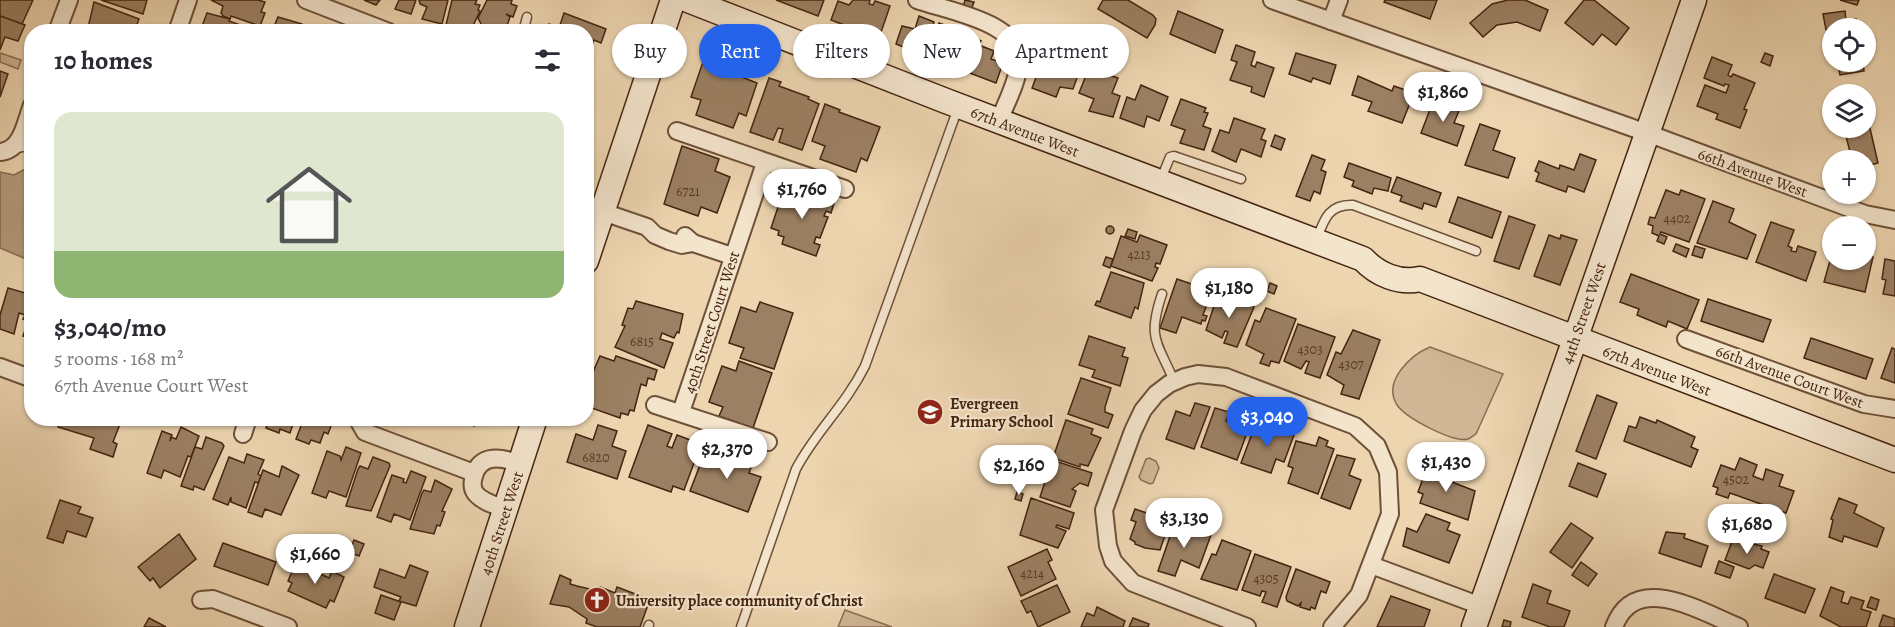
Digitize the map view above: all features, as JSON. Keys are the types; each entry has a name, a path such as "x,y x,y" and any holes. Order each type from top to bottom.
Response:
{"street":[{"path":"60,24 69,0"},
{"path":"180,24 188,0"},
{"path":"306,0 368,24"},
{"path":"594,238 673,0"},
{"name":"67th Avenue West","path":"688,0 958,106 1363,259 1372,270 1406,283 1420,279 1895,459"},
{"path":"916,0 992,25 1012,38 1019,53 1018,65 999,121"},
{"name":"66th Avenue West","path":"1272,0 1647,133 1865,214 1895,220"},
{"path":"1331,21 1339,0"},
{"name":"44th Street West","path":"1478,616 1694,0"},
{"path":"7,150 24,119"},
{"path":"677,131 845,189"},
{"name":"40th Street Court West","path":"681,412 765,163"},
{"path":"603,212 647,227 655,236 682,245 693,243 732,256"},
{"name":"66th Avenue Court West","path":"1686,339 1864,404 1895,409"},
{"path":"0,367 24,376"},
{"path":"1246,627 1133,583 1113,561 1108,546 1104,510 1143,410 1156,394 1174,381 1198,374 1226,378 1355,426 1367,436 1383,460 1390,486 1390,514 1359,595 1332,627"},
{"name":"40th Street Court West","path":"655,405 768,442"},
{"path":"362,426 365,432 474,473"},
{"name":"40th Street West","path":"467,627 532,426"},
{"path":"505,509 486,502 474,492 472,482 474,473 478,465 488,459 502,458 520,464"},
{"path":"1371,565 1478,616"},
{"path":"1614,627 1625,608 1644,597 1663,598 1739,627"},
{"path":"201,600 213,599 288,627"}],"lane":[{"path":"525,24 527,17"},
{"path":"741,627 796,469 806,449 854,389 865,366 958,106"},
{"path":"7,150 24,147"},
{"path":"1160,182 1170,157 1174,156 1241,179"},
{"path":"1316,241 1326,215 1331,209 1342,204 1353,205 1476,251"},
{"path":"1162,294 1153,320 1153,335 1174,381"}],"shaded area":[{"path":"0,53 21,60 18,69 0,62"},
{"path":"24,170 24,258 0,248 0,172 14,175"},
{"path":"1430,347 1503,374 1476,434 1469,439 1452,437 1430,428 1402,410 1393,396 1393,387 1401,370 1415,356"},
{"path":"1146,459 1156,461 1159,468 1153,483 1150,484 1139,477"},
{"path":"845,610 892,627 838,627"}],"building":[{"path":"0,0 33,0 22,24 0,16"},
{"path":"101,0 147,0 143,14"},
{"path":"211,0 258,0 265,2 261,12 265,13 261,24 254,24 231,16 230,19 223,16 221,13 223,6"},
{"path":"364,0 380,0 376,5"},
{"path":"399,0 416,0 411,14 395,9"},
{"path":"419,0 448,0 442,24 422,19 427,7 420,4"},
{"path":"452,0 477,0 475,4 480,5 478,10 480,11 474,24 446,24"},
{"path":"487,0 512,0 511,4 517,6 513,17 506,14 510,17 508,24 481,24 478,18"},
{"path":"776,0 824,0 818,16"},
{"path":"853,0 870,0 869,4 873,5 875,1 890,6 884,24 842,24 831,20 838,1 849,5"},
{"path":"965,0 974,2 971,10 963,7"},
{"path":"1103,0 1128,0 1153,15 1156,19 1155,25 1147,38 1129,27 1129,24 1123,24 1098,9"},
{"path":"1385,0 1437,0 1430,19 1384,2"},
{"path":"1508,0 1525,0 1548,10 1540,31 1517,22 1497,25 1483,37 1470,23 1492,4"},
{"path":"1584,0 1594,0 1629,28 1616,45 1602,34 1593,45 1565,23"},
{"path":"1840,0 1859,0 1857,5"},
{"path":"94,2 139,19 137,24 89,24"},
{"path":"1178,11 1223,30 1215,53 1170,34"},
{"path":"1845,11 1846,18 1824,18 1823,14"},
{"path":"207,13 230,19 229,21 238,24 203,24"},
{"path":"564,13 593,24 560,24"},
{"path":"0,16 24,25 18,41 5,37 0,50"},
{"path":"919,16 934,22 933,24 917,24"},
{"path":"278,17 302,24 275,24"},
{"path":"594,24 606,29 601,43 594,40"},
{"path":"902,26 902,46 896,44"},
{"path":"1236,45 1255,52 1251,65 1255,67 1257,62 1274,68 1264,97 1251,92 1252,87 1230,80 1237,62 1231,60"},
{"path":"982,46 994,51 991,59 994,60 994,78 998,78 996,83 982,78"},
{"path":"1296,53 1336,65 1330,84 1313,78 1311,82 1289,74"},
{"path":"1765,53 1773,56 1770,66 1761,62"},
{"path":"1712,57 1732,65 1728,75 1731,77 1733,74 1755,83 1744,109 1747,110 1740,128 1716,119 1718,114 1697,106 1705,85 1726,93 1729,85 1724,86 1704,78"},
{"path":"0,71 8,74 0,97"},
{"path":"1839,72 1858,72 1840,75"},
{"path":"699,74 699,78 744,78 757,83 746,116 739,113 733,128 696,115 701,100 691,97"},
{"path":"1358,76 1392,91 1394,86 1414,93 1402,123 1368,111 1372,102 1352,95"},
{"path":"769,78 781,82 779,86 809,97 808,99 819,104 802,150 779,142 783,129 778,128 773,140 750,132"},
{"path":"1036,78 1077,78 1073,89 1060,87 1056,97 1032,88"},
{"path":"1085,78 1118,78 1112,93 1120,96 1113,117 1089,111 1094,99 1079,93"},
{"path":"1141,85 1168,97 1159,121 1147,116 1144,127 1120,118 1127,97 1135,100"},
{"path":"1181,99 1206,108 1204,112 1208,113 1203,126 1211,129 1204,150 1180,143 1185,130 1171,125"},
{"path":"1434,99 1460,108 1454,123 1464,126 1457,146 1421,133"},
{"path":"825,104 840,110 839,112 880,127 867,161 861,158 856,172 820,159 825,146 812,141"},
{"path":"1234,118 1265,129 1261,139 1266,141 1261,157 1241,149 1236,162 1212,151 1220,130 1229,133"},
{"path":"1480,124 1500,131 1493,150 1515,158 1508,178 1465,165"},
{"path":"1275,135 1285,139 1281,150 1271,146"},
{"path":"1846,138 1872,138 1875,150 1850,150"},
{"path":"682,146 719,159 715,171 730,177 717,213 701,207 698,216 664,204"},
{"path":"1580,154 1596,160 1584,192 1568,186 1566,192 1536,181 1539,173 1535,171 1539,161 1559,169 1560,165 1574,170"},
{"path":"1312,155 1325,160 1321,170 1326,172 1320,194 1314,191 1310,201 1296,196"},
{"path":"1349,163 1391,178 1388,191 1374,188 1372,194 1352,186 1354,181 1344,177"},
{"path":"1397,177 1441,193 1436,207 1424,203 1422,209 1400,201 1402,196 1391,192"},
{"path":"801,188 835,200 831,213 826,211 824,216 828,217 820,238 816,237 814,243 820,245 816,256 782,244 784,237 778,235 779,231 771,228 782,195 791,199 793,193 798,195"},
{"path":"1666,190 1679,195 1681,190 1705,199 1689,242 1661,232 1660,234 1667,237 1664,244 1657,241 1659,236 1652,233 1653,226 1648,224 1650,217 1655,218"},
{"path":"1458,197 1501,212 1492,238 1449,222"},
{"path":"1713,201 1734,209 1729,222 1756,235 1747,259 1697,243"},
{"path":"1509,216 1535,225 1519,269 1494,261"},
{"path":"1771,222 1794,230 1788,246 1792,248 1791,251 1796,252 1798,246 1816,252 1806,281 1756,262"},
{"path":"1110,226 1114,230 1110,234 1106,230"},
{"path":"1128,229 1137,232 1135,239 1125,236"},
{"path":"1140,235 1167,245 1160,264 1156,263 1155,267 1158,268 1152,281 1111,266 1121,236 1137,242"},
{"path":"1549,235 1560,239 1561,235 1577,240 1560,285 1534,276"},
{"path":"1676,244 1689,249 1686,257 1673,251"},
{"path":"1695,246 1705,249 1702,258 1692,255"},
{"path":"1106,257 1113,259 1110,268 1103,265"},
{"path":"1885,259 1895,261 1895,296 1883,294 1886,280 1882,279"},
{"path":"1827,270 1870,270 1865,292 1824,282"},
{"path":"1111,272 1144,283 1138,309 1135,307 1131,318 1095,305 1097,301 1100,302"},
{"path":"1631,274 1699,300 1687,329 1668,321 1666,327 1637,315 1639,309 1620,302"},
{"path":"1177,279 1212,291 1203,315 1207,316 1205,321 1202,320 1201,324 1182,317 1176,333 1160,328"},
{"path":"1270,283 1277,286 1274,294 1267,291"},
{"path":"8,288 24,293 24,315 19,313 14,334 0,329 0,315"},
{"path":"1218,294 1254,307 1237,347 1224,343 1228,332 1225,331 1222,338 1206,330"},
{"path":"1708,299 1771,320 1763,342 1701,321"},
{"path":"636,301 683,314 679,333 677,332 674,338 662,333 660,339 673,343 664,368 615,347 625,326 622,325 628,308 633,309"},
{"path":"760,302 793,313 774,369 740,358 744,348 729,343 741,307 756,312"},
{"path":"1266,308 1296,319 1279,363 1271,361 1269,366 1260,363 1264,354 1246,345 1255,320 1260,322"},
{"path":"1298,324 1335,337 1320,378 1305,373 1309,362 1306,361 1301,369 1284,361"},
{"path":"1353,330 1380,340 1359,399 1341,394 1344,385 1327,375 1336,352 1341,354"},
{"path":"1089,336 1125,348 1122,356 1128,358 1120,386 1092,377 1095,370 1079,365"},
{"path":"1811,338 1873,359 1866,379 1804,358"},
{"path":"1892,348 1895,349 1895,383 1881,378"},
{"path":"600,356 614,361 616,356 657,370 654,380 648,378 646,386 641,384 634,411 630,410 628,415 621,413 620,418 594,409 594,370"},
{"path":"739,361 772,373 753,428 719,416 723,407 709,402 722,366 736,371"},
{"path":"1081,378 1111,388 1105,407 1105,412 1113,415 1108,428 1068,414"},
{"path":"1597,395 1617,403 1596,459 1576,451"},
{"path":"1195,403 1210,407 1194,449 1166,439 1176,411 1190,416"},
{"path":"1215,408 1229,412 1226,421 1230,423 1233,417 1251,422 1237,460 1201,447"},
{"path":"1640,417 1656,423 1657,420 1695,437 1691,447 1698,450 1691,467 1624,441 1629,426 1636,428"},
{"path":"1066,420 1093,429 1091,434 1101,438 1088,466 1080,464 1080,467 1053,458"},
{"path":"1256,423 1294,435 1284,462 1276,459 1271,473 1241,463"},
{"path":"598,425 617,431 612,446 626,451 617,479 567,462 576,434 593,440"},
{"path":"648,425 672,434 667,446 672,448 677,435 701,444 684,490 673,486 671,492 629,477"},
{"path":"119,426 113,442 117,444 113,457 90,449 94,438 58,427"},
{"path":"267,426 292,426 290,433 280,429 279,433 266,428"},
{"path":"301,426 331,426 328,434 324,432 320,443 311,440 309,444 296,439"},
{"path":"181,427 199,436 180,477 164,470 161,478 147,473 162,431 172,435 171,437 176,439"},
{"path":"206,437 224,446 204,490 194,486 193,490 181,486 195,447 202,449"},
{"path":"1319,437 1328,441 1326,446 1334,449 1318,494 1288,483 1293,468 1288,466 1296,441 1316,446"},
{"path":"346,447 361,453 346,497 329,491 326,498 312,493 327,451 340,456 341,460"},
{"path":"719,448 754,460 749,473 761,477 748,512 690,491 702,460 709,462 711,457 716,459"},
{"path":"247,454 264,460 258,474 261,476 259,483 255,482 246,508 231,502 231,497 228,505 213,499 229,457 244,463"},
{"path":"1337,455 1355,459 1349,475 1361,480 1350,509 1321,498"},
{"path":"373,457 389,463 390,466 371,511 346,506 358,469 360,466 368,469"},
{"path":"1740,458 1757,465 1753,476 1763,480 1766,469 1783,475 1779,486 1794,491 1786,513 1730,493 1728,498 1716,494 1718,488 1713,486 1721,465 1735,470"},
{"path":"1052,460 1092,473 1088,486 1080,483 1072,489 1076,491 1070,507 1040,497"},
{"path":"1578,463 1606,474 1597,497 1569,486"},
{"path":"1428,465 1455,475 1452,482 1475,491 1468,520 1420,503 1423,494 1418,492"},
{"path":"282,466 299,475 281,515 265,509 262,517 248,512 263,470 279,477"},
{"path":"411,471 426,477 410,520 394,514 391,522 377,517 392,475 404,479 403,482 406,483"},
{"path":"435,480 452,489 442,511 445,512 440,526 437,525 434,534 410,529 422,493 424,490 431,492"},
{"path":"1017,492 1023,494 1021,501 1015,499"},
{"path":"1031,498 1074,513 1069,529 1057,525 1056,527 1066,531 1058,548 1020,535"},
{"path":"1839,498 1857,505 1854,513 1884,528 1877,547 1844,536 1842,542 1829,537 1833,520 1831,519"},
{"path":"60,500 81,507 78,513 93,518 86,537 67,531 63,543 47,538"},
{"path":"1135,509 1170,521 1160,550 1145,548 1130,539 1136,522 1131,520"},
{"path":"1426,514 1450,523 1447,530 1460,535 1449,563 1403,546 1407,528 1417,532"},
{"path":"1175,522 1211,535 1199,568 1181,560 1175,576 1158,571"},
{"path":"1571,523 1593,538 1572,568 1550,552"},
{"path":"1666,532 1685,534 1684,538 1708,546 1701,567 1659,553"},
{"path":"179,534 196,559 160,588 153,578 150,581 138,567"},
{"path":"1733,539 1762,546 1761,549 1769,552 1763,568 1755,565 1749,569 1725,560"},
{"path":"354,540 364,544 359,556 349,552"},
{"path":"1222,540 1251,551 1237,590 1201,579 1212,554 1216,555"},
{"path":"223,543 276,562 268,585 214,566"},
{"path":"1047,549 1052,560 1048,562 1056,579 1021,596 1008,567"},
{"path":"1255,554 1291,567 1277,607 1262,602 1266,592 1262,591 1260,596 1242,590"},
{"path":"1719,561 1734,567 1730,578 1715,573"},
{"path":"1581,562 1597,574 1588,586 1572,575"},
{"path":"296,563 329,578 332,571 344,577 334,602 330,600 326,608 288,591 292,583 288,581"},
{"path":"410,565 428,572 416,606 399,601 401,597 374,587 380,569 405,578"},
{"path":"1296,569 1330,582 1326,593 1321,591 1315,609 1311,607 1310,610 1300,607 1301,603 1298,606 1287,601 1286,597"},
{"path":"1774,574 1815,589 1805,613 1765,598"},
{"name":"University place community of Christ","path":"560,575 571,580 570,584 577,586 598,591 600,587 615,593 617,587 643,597 641,602 648,605 640,627 597,627 586,623 587,619 569,607 550,604"},
{"path":"1533,584 1551,591 1547,603 1570,611 1564,627 1550,627 1522,617"},
{"path":"1057,585 1070,612 1038,627 1031,611 1027,613 1021,601"},
{"path":"1831,587 1844,592 1841,602 1848,604 1851,597 1864,601 1861,609 1871,612 1866,627 1841,627 1820,616"},
{"path":"381,595 401,602 394,620 375,613"},
{"path":"1391,596 1430,610 1424,627 1377,627"},
{"path":"1871,597 1879,600 1876,610 1867,607"},
{"path":"1097,607 1125,621 1123,627 1081,627 1087,613 1094,616"},
{"path":"1883,615 1895,619 1895,627 1879,627"},
{"path":"149,618 166,627 144,627"},
{"path":"1133,618 1149,624 1148,627 1129,627"},
{"path":"1504,620 1511,622 1510,627 1502,627"}],"place":[{"name":"Evergreen Primary School","path":"930,412"},
{"name":"University place community of Christ","path":"597,600"}]}
